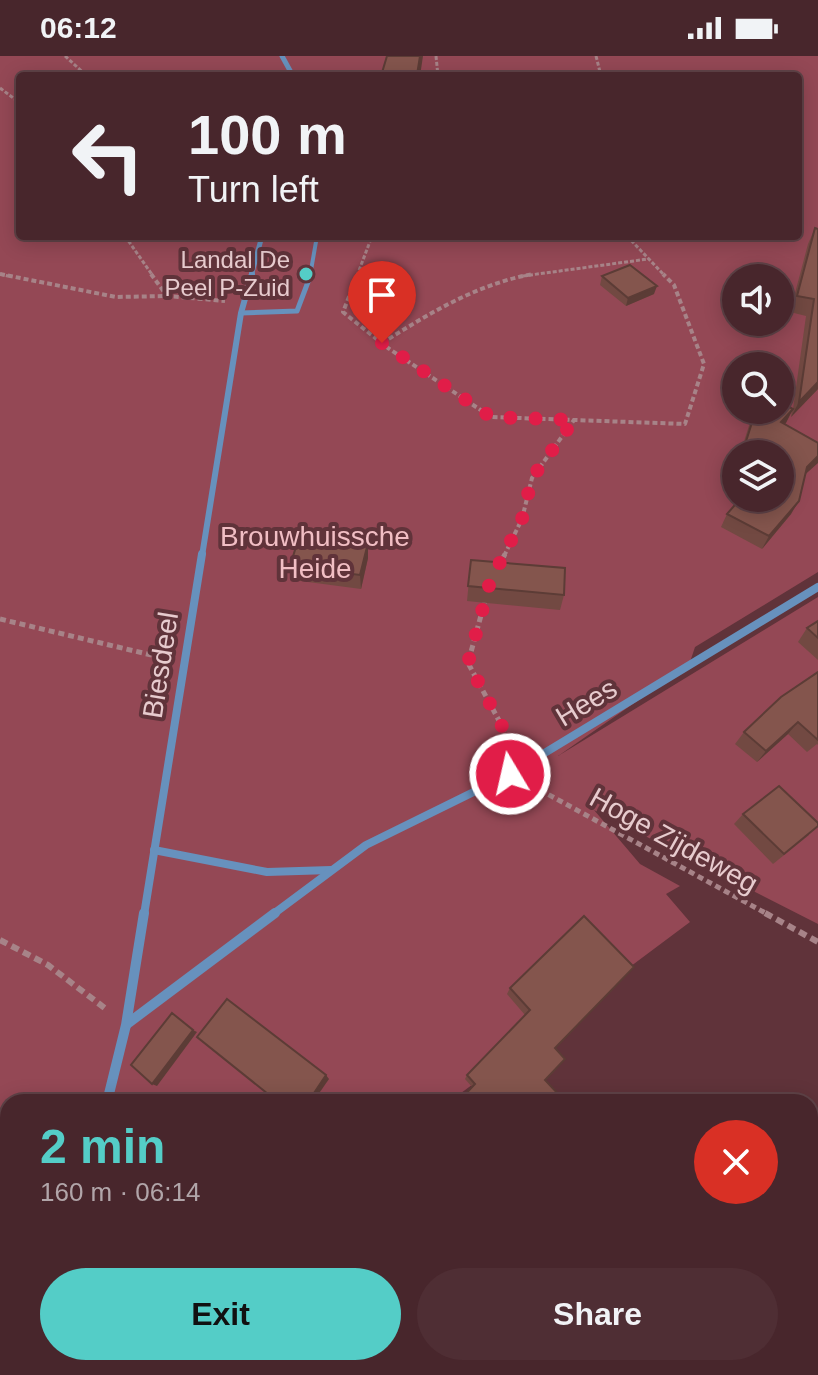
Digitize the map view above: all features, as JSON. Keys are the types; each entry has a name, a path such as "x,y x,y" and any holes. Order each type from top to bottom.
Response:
{"street":[{"name":"Biesdeel","path":"109,1094 126,1025 241,313 261,240"},
{"name":"Hees","path":"126,1025 366,845 510,774 818,587"},
{"path":"154,850 267,872 332,870"}],"lane":[{"path":"241,313 297,311 312,270 316,240"}],"path":[{"path":"65,56 83,72"},
{"path":"128,240 167,296"},
{"path":"370,240 343,312 382,343 491,417 685,424 704,364 674,285 631,240"},
{"path":"382,343 457,298 506,279 573,267 648,259"},
{"path":"0,274 116,297 167,296 243,302"},
{"path":"497,570 522,519 532,478 574,420"},
{"path":"487,596 468,663 503,728 510,774"},
{"path":"0,619 184,663"},
{"name":"Hoge Zijdeweg","path":"510,774 818,942"},
{"path":"0,940 48,965 126,1025"}],"green space":[{"name":"Brouwhuissche Heide","path":"0,56 818,56 818,572 695,647 689,665 558,756 818,597 818,924 594,810 640,864 680,886 666,894 690,922 460,1094 0,1094"}],"building":[{"path":"387,56 420,56 417,72 382,72"},
{"path":"815,228 818,229 818,382 799,402 814,299 797,296"},
{"path":"630,265 657,286 628,298 602,276"},
{"path":"752,424 785,424 818,443 818,456 807,467 799,501 794,507 794,440 746,440"},
{"path":"729,512 790,512 769,536 727,514"},
{"path":"300,534 368,543 360,575 290,566"},
{"path":"471,560 565,568 564,595 468,586"},
{"path":"818,621 818,638 807,628"},
{"path":"818,672 818,740 798,722 766,751 744,732 781,697"},
{"path":"779,786 818,823 784,854 743,814"},
{"path":"584,916 634,967 555,1048 565,1059 545,1080 558,1094 466,1094 475,1084 467,1075 530,1010 510,988"},
{"path":"227,999 326,1075 313,1094 268,1094 197,1037"},
{"path":"172,1013 193,1030 152,1084 131,1065"}],"place":[{"name":"Landal De Peel P-Zuid","path":"306,274"}],"route":[{"path":"382,343 491,417 574,420 532,478 522,519 490,582 468,663 503,728 510,774"}]}
